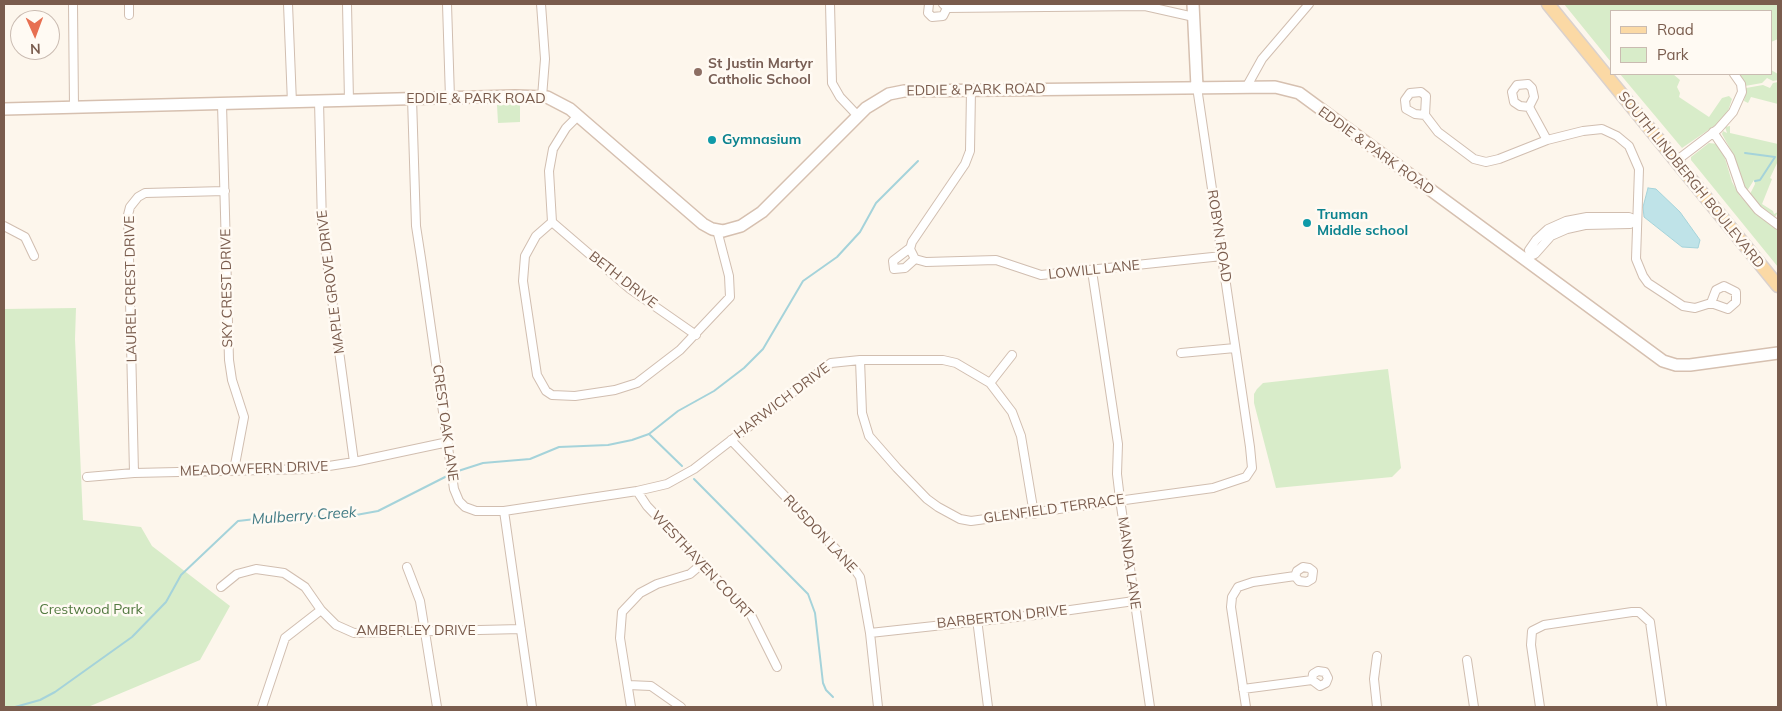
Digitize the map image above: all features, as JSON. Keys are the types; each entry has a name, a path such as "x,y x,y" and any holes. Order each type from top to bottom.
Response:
{"main road":[{"name":"SOUTH LINDBERGH BOULEVARD","path":"1548,4 1778,286"}],"street":[{"path":"73,4 74,108"},
{"path":"129,4 129,15"},
{"path":"288,4 292,102"},
{"path":"347,4 349,101"},
{"path":"447,4 450,98"},
{"path":"540,4 545,59 542,97"},
{"path":"830,4 832,83 840,97 858,116"},
{"path":"930,4 928,13 932,17 944,16 945,6 1148,5 1194,17"},
{"name":"ROBYN ROAD","path":"1194,4 1196,87 1252,468"},
{"path":"1247,86 1262,59 1310,4"},
{"path":"1676,161 1713,132 1733,112 1741,96 1741,84 1735,75"},
{"name":"EDDIE & PARK ROAD","path":"4,109 412,98 542,97 559,102 578,116 708,227 717,230 728,230 741,226 762,212 858,116 882,96 897,92 1275,87 1299,94 1528,258 1663,361 1676,365 1690,365 1778,353"},
{"path":"910,248 915,259 906,268 894,269 893,261 910,248 912,242 965,164 970,151 971,90"},
{"name":"CREST OAK LANE","path":"412,98 416,226 453,478 459,501 465,507 476,511 504,510"},
{"name":"MAPLE GROVE DRIVE","path":"319,102 322,225 354,462"},
{"name":"SKY CREST DRIVE","path":"222,104 229,360 232,380 244,417 234,470"},
{"path":"1529,108 1547,140"},
{"path":"1425,115 1438,132 1458,148 1474,159 1486,162 1499,159 1547,140 1583,131 1602,129 1617,136 1629,146 1639,168 1634,220 1636,259 1641,271 1648,282 1683,306 1695,308 1711,303"},
{"path":"578,116 566,128 553,148 549,171 552,222 536,236 525,256 523,281 537,375 541,385 552,395 575,396 615,390 637,383 680,350 696,335 730,297 729,276 717,230"},
{"path":"1713,132 1730,157 1741,189 1758,210 1778,225"},
{"name":"LAUREL CREST DRIVE","path":"134,473 128,215 130,207 138,196 145,193 225,191"},
{"path":"1528,258 1529,250 1536,240 1548,229 1566,221 1587,217 1629,217 1634,220"},
{"name":"BETH DRIVE","path":"552,222 630,288 696,335"},
{"path":"4,226 25,237 34,256"},
{"name":"LOWILL LANE","path":"915,259 926,262 996,260 1041,275 1222,256"},
{"name":"MANDA LANE","path":"1092,271 1118,444 1117,474 1120,500 1150,707"},
{"path":"1181,353 1235,348"},
{"path":"990,383 1012,355"},
{"name":"GLENFIELD TERRACE","path":"860,360 862,413 870,436 897,468 928,499 948,513 971,521 1034,514 1213,488 1246,477 1252,468"},
{"name":"HARWICH DRIVE","path":"504,510 636,491 667,484 679,478 731,440 824,366 831,363 860,360 943,360 956,363 990,383 1002,397 1018,424 1034,514"},
{"name":"RUSDON LANE","path":"731,440 853,567 860,577 870,633 878,707"},
{"name":"MEADOWFERN DRIVE","path":"87,477 134,473 310,469 354,462 448,442"},
{"name":"WESTHAVEN COURT","path":"636,491 647,506 751,615 777,667"},
{"path":"504,510 532,707"},
{"path":"631,707 620,638 622,612 640,593 657,584 690,574 703,564"},
{"path":"407,568 420,601 427,633 437,707"},
{"name":"AMBERLEY DRIVE","path":"221,588 237,574 256,569 284,573 304,587 321,610 336,625 354,633 427,633 521,629"},
{"path":"1246,707 1231,607 1232,597 1238,587 1253,582 1295,576"},
{"name":"BARBERTON DRIVE","path":"870,633 1035,615 1134,601"},
{"path":"262,707 285,638 321,610"},
{"path":"1540,707 1531,645 1532,631 1538,627 1554,623 1632,612 1643,615 1650,622 1662,707"},
{"path":"977,620 988,707"},
{"path":"1376,656 1374,680 1377,707"},
{"path":"1467,660 1474,707"},
{"path":"1243,689 1312,680"},
{"path":"628,685 652,686 682,707"}],"green space":[{"path":"1564,4 1778,4 1778,39 1772,42 1772,10 1610,10 1610,61"},
{"path":"1772,71 1778,74 1778,80 1773,81 1767,78 1762,83 1745,86 1740,75 1772,75"},
{"path":"1621,75 1674,75 1680,80 1677,87 1680,93 1679,97 1709,117 1722,98 1729,96 1732,99 1728,111 1720,122 1682,148"},
{"path":"1778,82 1778,104 1751,97 1748,103 1744,101 1746,88 1763,85 1770,88 1773,83"},
{"path":"520,104 520,122 498,123 497,105"},
{"path":"1730,126 1730,133 1778,144 1778,161 1770,178 1772,179 1762,204 1773,211 1774,214 1778,212 1775,217 1758,204 1750,194 1755,184 1754,180 1747,191 1743,184 1733,154 1722,134 1723,131 1727,133 1725,127"},
{"path":"1709,143 1718,144 1724,155 1732,182 1740,196 1777,230 1778,267 1691,160 1691,157"},
{"name":"Crestwood Park","path":"76,308 75,339 83,520 141,527 152,546 230,606 200,660 88,707 4,707 4,309"},
{"path":"1388,369 1401,468 1392,477 1276,488 1254,403 1254,394 1257,389 1263,383"}],"water":[{"path":"1648,188 1656,189 1680,212 1700,240 1698,248 1682,247 1644,217 1643,207"}],"waterway":[{"path":"1745,153 1775,157 1760,180 1755,181"},
{"path":"455,472 483,463 530,459 559,447 608,445 632,440 649,434 678,411 714,391 744,368 763,349 803,281 837,257 860,232 876,203 918,161"},
{"path":"649,434 682,466"},
{"name":"Mulberry Creek","path":"15,707 40,700 55,692 132,637 166,602 181,575 238,521 273,517 356,515 378,511 451,474"},
{"path":"694,479 808,594 815,613 823,683 826,690 833,697"}],"place":[{"name":"St Justin Martyr Catholic School","path":"698,72"},
{"name":"Gymnasium","path":"712,140"},
{"name":"Truman Middle school","path":"1307,223"}]}
